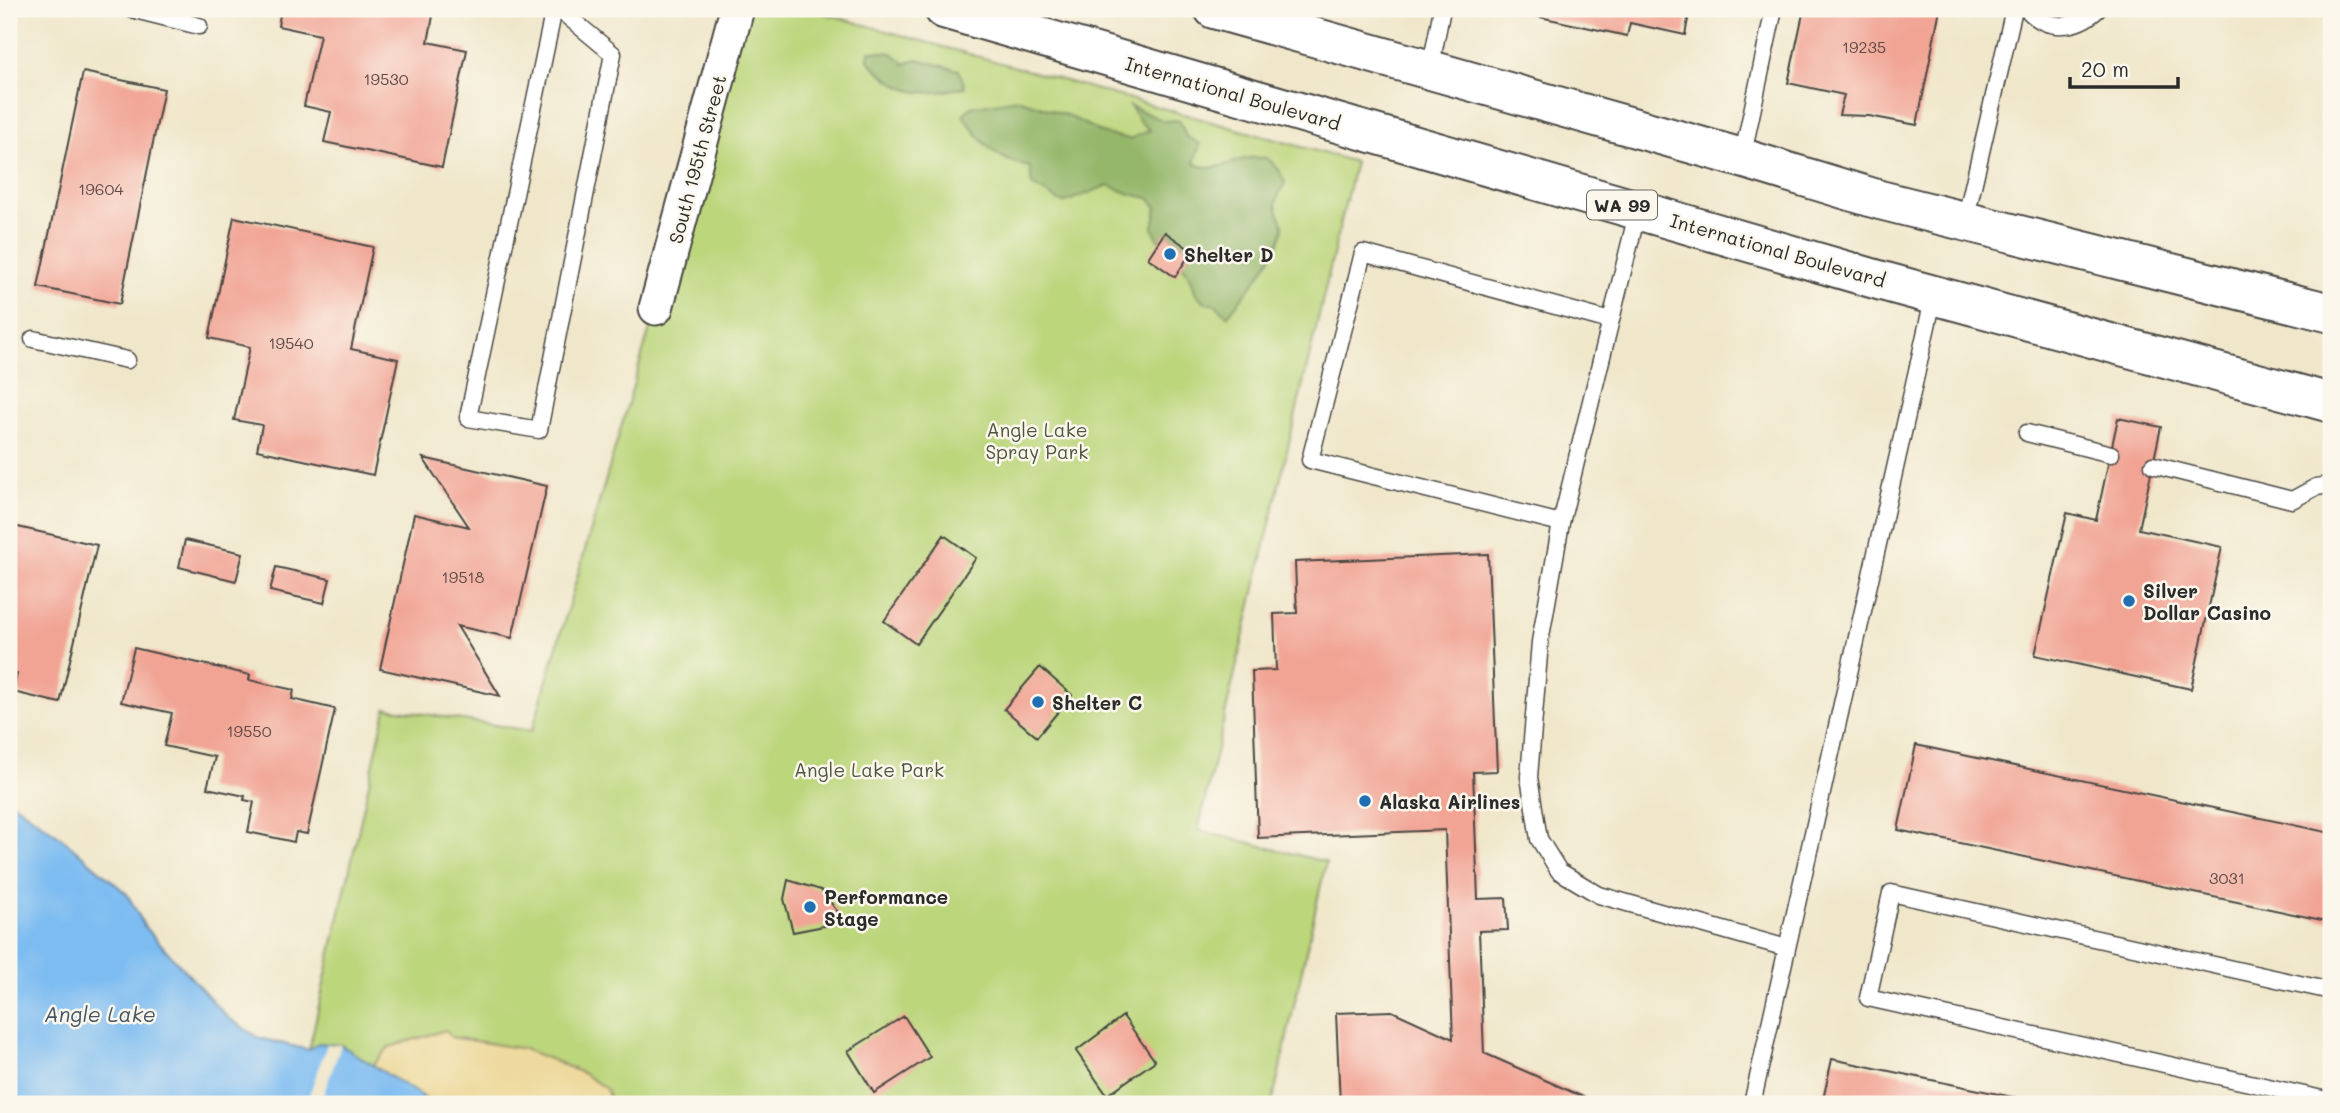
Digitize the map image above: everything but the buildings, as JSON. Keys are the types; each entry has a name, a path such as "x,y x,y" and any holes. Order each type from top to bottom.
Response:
{"main road":[{"name":"International Boulevard","path":"944,9 1934,295 2331,403"},
{"path":"1214,9 1742,158 1880,200 2331,313"}],"street":[{"name":"South 195th Street","path":"656,308 737,9"}],"lane":[{"path":"131,9 200,26"},
{"path":"556,9 613,54 538,430 468,418 556,9"},
{"path":"1430,70 1442,9"},
{"path":"1742,158 1774,9"},
{"path":"1965,221 2014,9"},
{"path":"2027,9 2046,23 2060,26 2089,18 2098,9"},
{"path":"1638,210 1561,523 1539,642 1529,777 1539,839 1559,871 1599,895 1787,948"},
{"path":"1561,523 1310,460 1363,253 1611,321"},
{"path":"1752,1104 1934,295"},
{"path":"33,338 127,360"},
{"path":"2027,433 2110,454"},
{"path":"2152,465 2292,500 2316,487 2331,485"},
{"path":"2331,991 1891,893 1868,998 2331,1101"}],"green space":[{"name":"Angle Lake Park","path":"737,9 808,9 1355,162 1198,830 1326,862 1272,1104 421,1104 341,1045 309,1050 386,708 532,731 656,308"},
{"path":"869,51 892,53 905,64 917,59 959,70 965,87 923,93 901,87 890,81 868,60"},
{"path":"1018,99 1069,116 1104,134 1130,139 1150,130 1141,123 1130,106 1164,121 1179,120 1186,136 1200,144 1194,163 1201,166 1213,167 1247,158 1267,158 1278,168 1285,183 1276,207 1282,220 1282,234 1266,266 1227,316 1216,305 1206,303 1196,294 1191,278 1182,265 1192,250 1166,232 1159,241 1153,228 1157,207 1149,198 1109,185 1063,203 1032,185 1030,167 1007,160 990,149 963,115 971,107"}],"sand":[{"path":"446,1030 451,1037 524,1049 562,1064 584,1074 606,1089 612,1104 434,1104 371,1067 389,1047"}],"water":[{"name":"Angle Lake","path":"9,800 63,839 127,894 145,927 227,1017 259,1038 309,1050 318,1043 341,1045 434,1104 9,1104"}],"pier":[{"path":"327,1044 341,1045 320,1104 306,1104"}],"place":[{"name":"Shelter D","path":"1170,254"},
{"name":"Silver Dollar Casino","path":"2129,601"},
{"name":"Shelter C","path":"1038,702"},
{"name":"Alaska Airlines","path":"1365,801"},
{"name":"Performance Stage","path":"810,907"}],"park label":[{"name":"Angle Lake Spray Park","path":"1037,440"}]}
